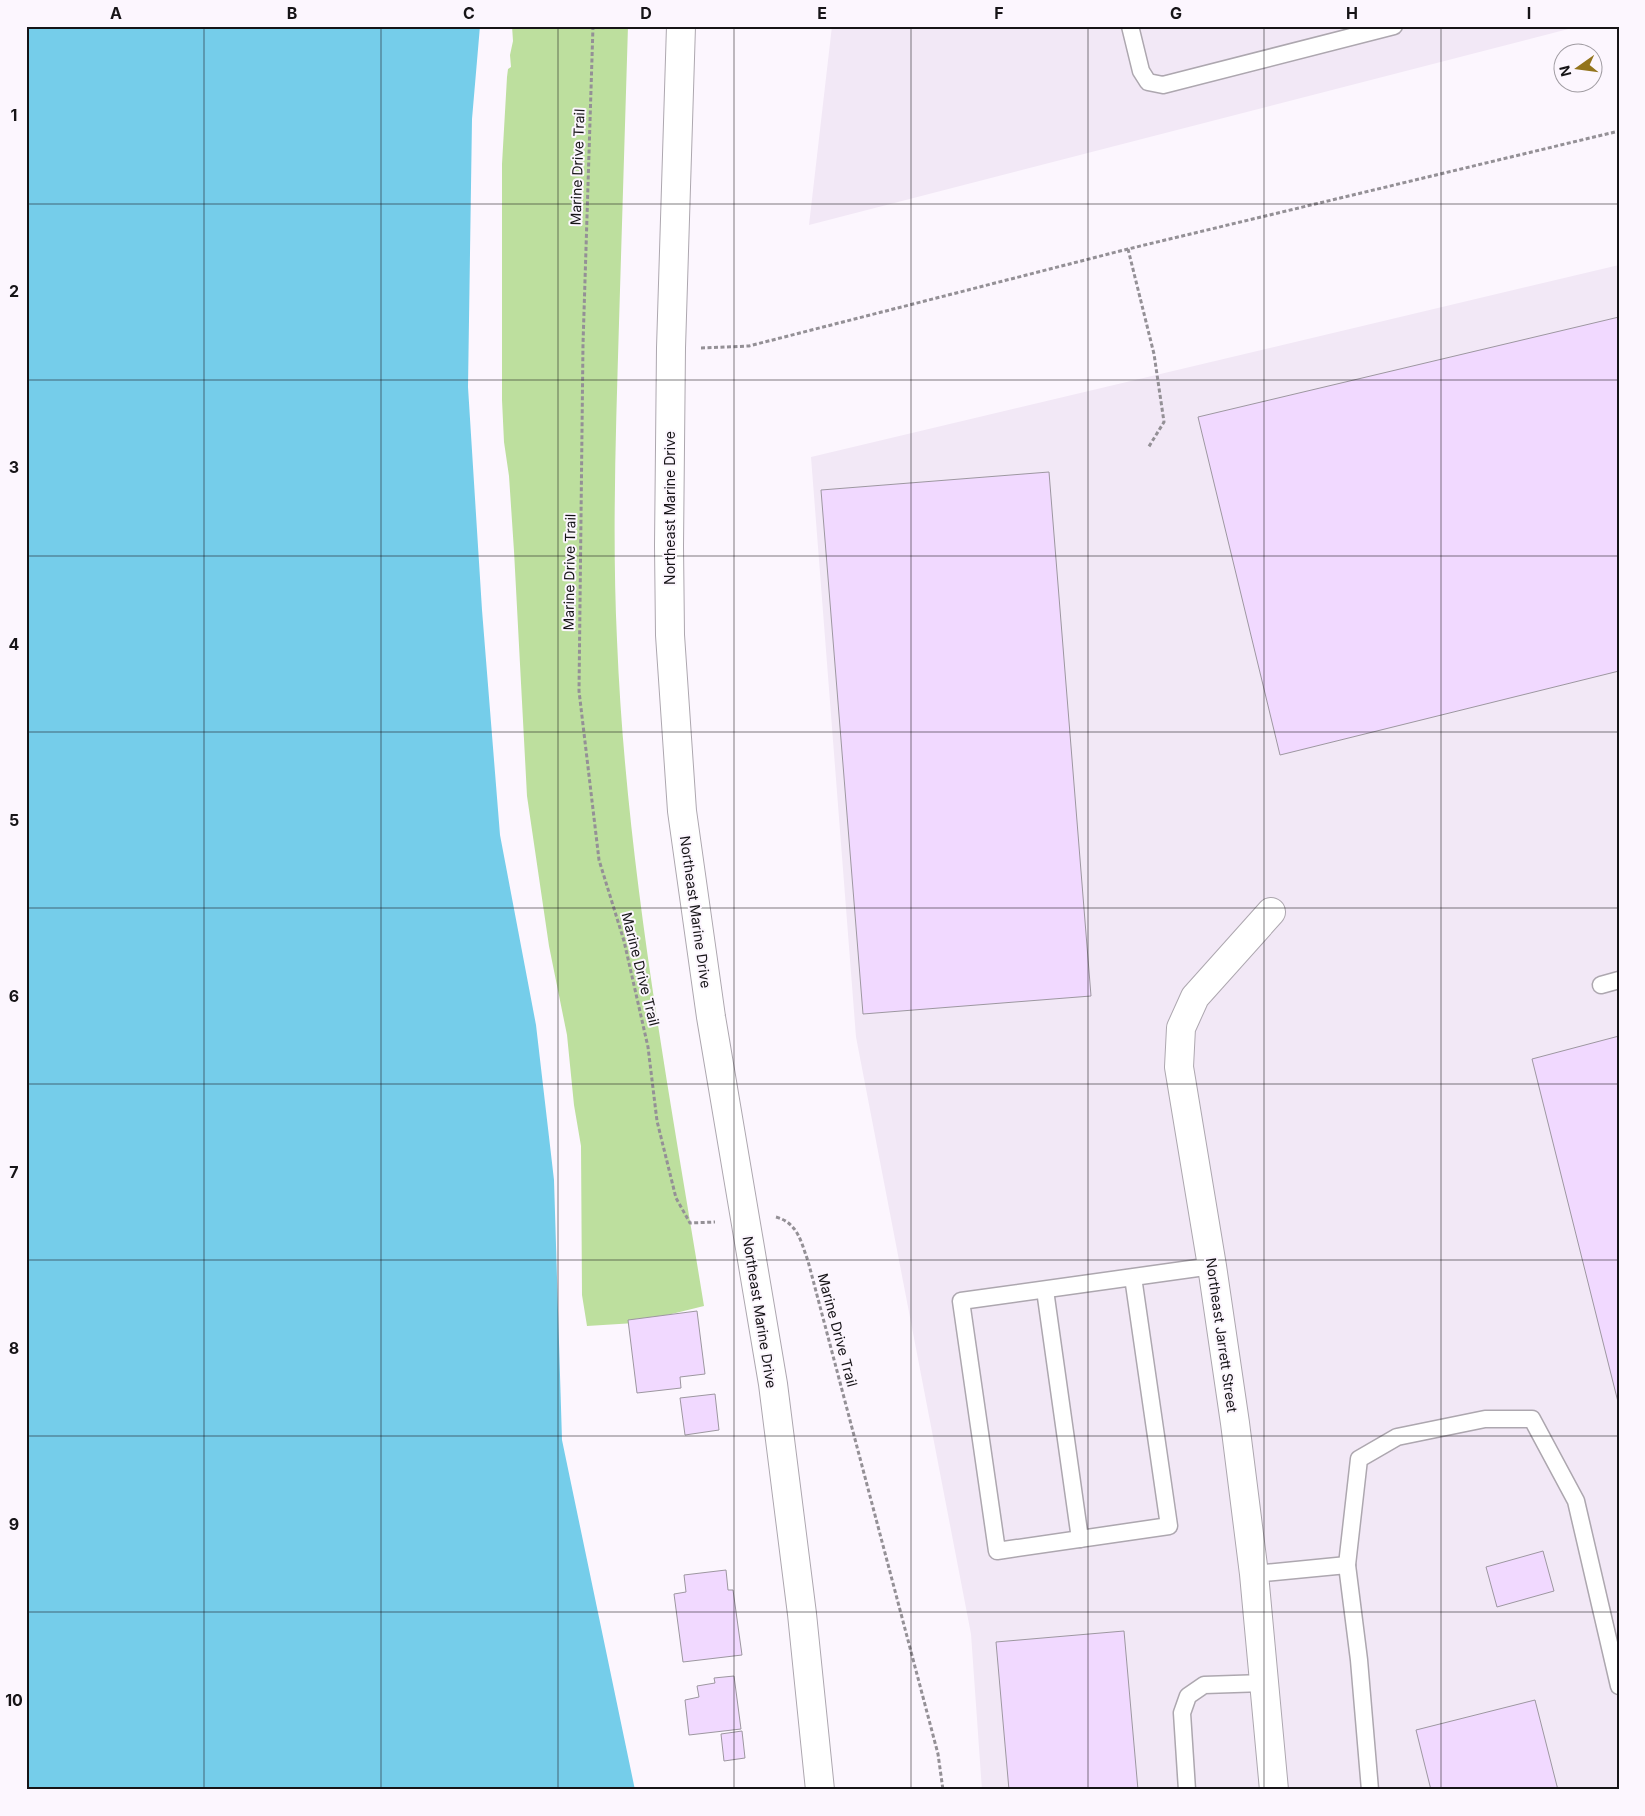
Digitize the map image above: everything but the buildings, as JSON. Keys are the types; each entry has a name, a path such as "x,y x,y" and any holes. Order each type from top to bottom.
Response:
{"main road":[{"name":"Northeast Marine Drive","path":"681,26 669,444 670,635 682,811 711,1017 773,1384 802,1614 820,1790"},
{"name":"Northeast Jarrett Street","path":"1270,912 1196,997 1181,1028 1179,1067 1212,1266 1235,1423 1254,1574 1274,1790"}],"lane":[{"path":"1130,26 1141,71 1148,82 1163,85 1394,26"},
{"path":"1602,985 1619,980"},
{"path":"1132,1277 1169,1526 997,1551 961,1301 1045,1290 1132,1277 1212,1266"},
{"path":"1045,1290 1080,1539"},
{"path":"1370,1790 1359,1660 1347,1565 1359,1458 1398,1437 1485,1420 1532,1418 1576,1500 1619,1686"},
{"path":"1254,1574 1347,1565"},
{"path":"1187,1790 1182,1713 1188,1696 1204,1684 1264,1683"}],"path":[{"name":"Marine Drive Trail","path":"593,26 583,344 579,691 599,860 624,941 648,1047 657,1121 676,1198 690,1223 745,1220 767,1215 784,1219 796,1230 808,1261 938,1754 943,1790"},
{"path":"671,348 749,346 1128,249 1619,131"},
{"path":"1128,249 1154,354 1164,422 1148,448"}],"shaded area":[{"path":"832,26 1580,26 809,225"},
{"path":"1619,265 1619,1790 982,1790 971,1634 856,1037 811,457"}],"green space":[{"path":"512,26 628,26 617,402 615,521 617,640 629,807 639,891 663,1057 704,1306 635,1323 587,1326 582,1295 581,1146 574,1105 567,1035 549,946 527,796 514,551 502,400 502,164 507,77 508,69 511,67 510,55 513,41"}],"water":[{"path":"26,26 480,26 472,119 468,387 482,610 500,835 536,1025 554,1180 562,1440 635,1790 26,1790"}]}
